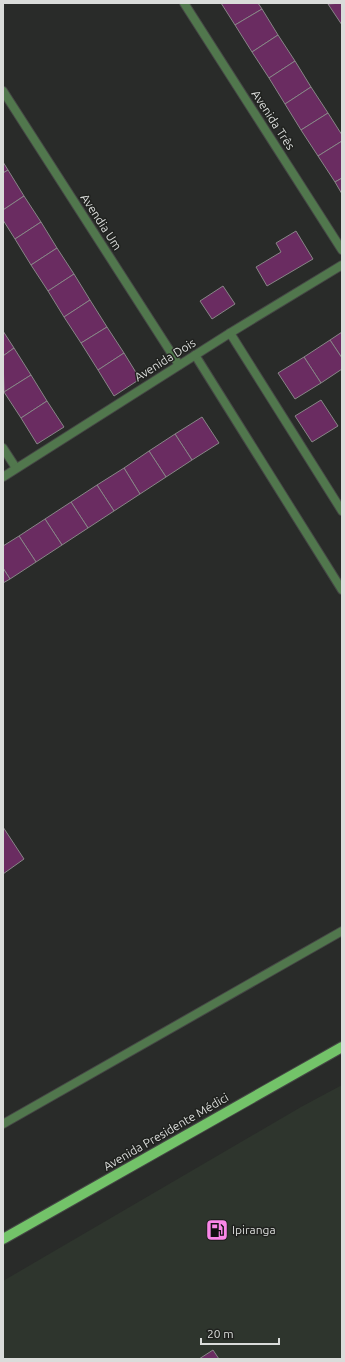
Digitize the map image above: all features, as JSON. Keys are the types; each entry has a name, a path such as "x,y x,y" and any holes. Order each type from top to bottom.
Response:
{"main road":[{"name":"Avenida Presidente Médici","path":"3,1240 342,1047"}],"street":[{"name":"Avenida Três","path":"184,3 342,250"},
{"name":"Avendia Um","path":"3,91 178,366"},
{"name":"Avenida Dois","path":"3,477 230,333 342,265"},
{"path":"230,333 342,511"},
{"path":"195,355 342,590"},
{"path":"3,448 16,468"},
{"path":"3,1124 342,931"}],"shaded area":[{"name":"Ipiranga","path":"342,1085 342,1359 3,1359 3,1281 301,1107"}],"building":[{"path":"221,3 258,3 262,9 235,25"},
{"path":"342,3 342,25 328,4"},
{"path":"262,9 278,35 252,52 235,25"},
{"path":"278,35 295,61 269,78 252,52"},
{"path":"295,61 311,87 285,104 269,78"},
{"path":"311,87 328,113 301,130 285,104"},
{"path":"328,113 342,135 342,141 318,156 301,130"},
{"path":"342,141 342,178 335,182 318,156"},
{"path":"3,162 8,170 3,173"},
{"path":"8,170 24,196 3,210 3,173"},
{"path":"342,178 342,194 335,182"},
{"path":"24,196 41,222 15,239 3,220 3,210"},
{"path":"41,222 57,248 31,265 15,239"},
{"path":"296,231 313,259 267,286 256,267 281,252 276,243"},
{"path":"57,248 74,274 48,291 31,265"},
{"path":"74,274 90,300 64,317 48,291"},
{"path":"223,286 235,304 212,319 200,301"},
{"path":"90,300 107,327 81,343 64,317"},
{"path":"107,327 124,353 98,370 81,343"},
{"path":"3,331 14,348 3,356"},
{"path":"342,332 342,358 330,340"},
{"path":"330,340 342,358 342,369 321,383 304,357"},
{"path":"14,348 31,375 4,392 3,356"},
{"path":"124,353 140,379 114,396 98,370"},
{"path":"304,357 321,383 295,399 278,373"},
{"path":"31,375 47,401 21,418 4,392"},
{"path":"321,400 338,426 312,442 295,416"},
{"path":"47,401 64,427 37,444 21,418"},
{"path":"202,417 219,443 192,460 175,434"},
{"path":"175,434 192,460 166,477 149,451"},
{"path":"149,451 166,477 140,494 124,468"},
{"path":"124,468 140,494 114,511 97,485"},
{"path":"97,485 114,511 88,528 71,502"},
{"path":"71,502 88,528 62,545 45,519"},
{"path":"45,519 62,545 36,562 19,536"},
{"path":"19,536 36,562 10,579 3,568 3,546"},
{"path":"3,568 10,579 3,583"},
{"path":"3,827 24,859 3,874"},
{"path":"213,1350 219,1359 199,1359"}],"place":[{"name":"Ipiranga","path":"217,1230"}]}
